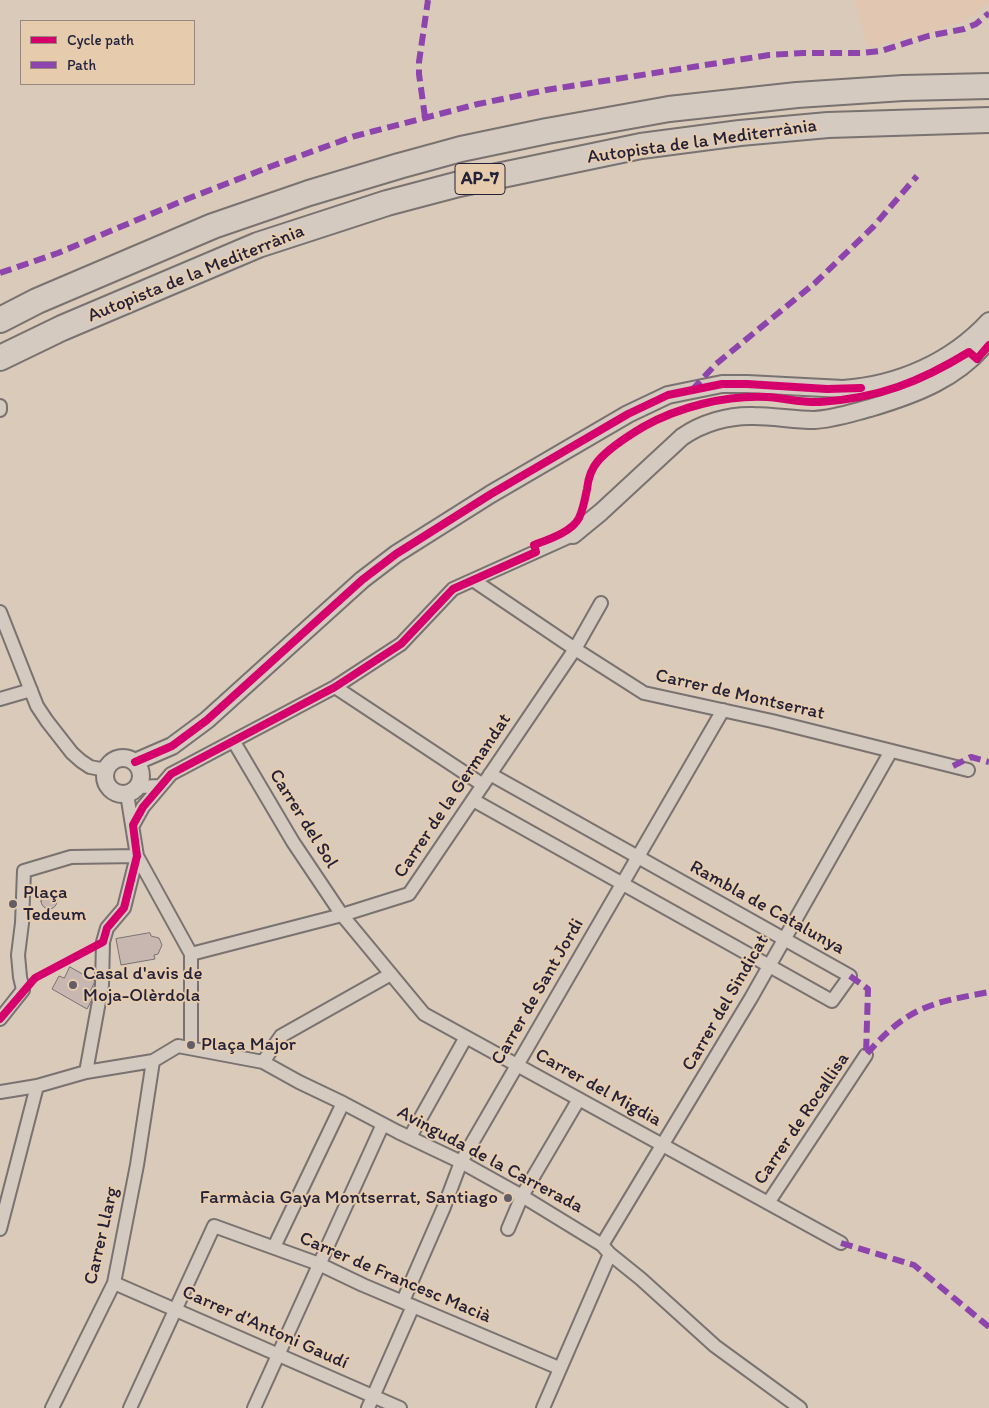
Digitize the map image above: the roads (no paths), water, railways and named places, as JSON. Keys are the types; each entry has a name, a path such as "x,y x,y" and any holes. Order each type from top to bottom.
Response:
{"highway":[{"name":"Autopista de la Mediterrània","path":"0,320 37,301 213,226 309,193 461,149 669,109 797,95 903,88 989,86"},
{"name":"Autopista de la Mediterrània","path":"0,358 62,328 258,245 388,203 459,184 641,146 740,133 828,124 989,120"}],"street":[{"path":"135,762 172,746 207,720 362,580 396,554 491,494 628,414 668,395 722,384 843,389 899,380 944,358 965,343 989,321"},
{"path":"133,825 143,807 171,774 335,687 402,644 453,589 573,535 601,512 682,437 696,427 710,422 752,416 796,420 836,418 887,403 923,390 947,377 974,357 989,339"},
{"name":"Carrer de Montserrat","path":"473,580 644,693 723,710 968,770"},
{"name":"Carrer de la Germandat","path":"191,954 342,915 409,894 575,649 600,603"},
{"path":"0,612 37,706 72,753 90,768 106,770"},
{"path":"335,687 483,786"},
{"path":"0,699 32,690"},
{"name":"Carrer de Sant Jordi","path":"371,1402 461,1162 723,710"},
{"name":"Carrer del Sol","path":"234,742 292,842 342,915"},
{"name":"Carrer del Sindicat","path":"543,1408 606,1249 663,1145 770,966 891,751"},
{"path":"86,1072 102,985 103,942 107,928 124,908 137,856 133,825 133,790 142,776 139,766 130,759 118,758 106,770 105,776 108,786 116,793 133,790 160,786"},
{"name":"Rambla de Catalunya","path":"473,800 832,1000 850,976 490,774"},
{"path":"0,1019 23,990 18,955 22,923 24,871 71,857 137,856"},
{"path":"137,856 191,954 191,1048"},
{"name":"Carrer del Migdia","path":"342,915 424,1014 841,1243"},
{"path":"0,1092 37,1086 86,1072 152,1061 178,1046 263,1062 281,1036 391,974"},
{"path":"410,1137 466,1037"},
{"name":"Carrer de Rocallisa","path":"768,1202 866,1055"},
{"name":"Carrer Llarg","path":"52,1408 114,1283 136,1165 152,1061"},
{"name":"Avinguda de la Carrerada","path":"263,1062 299,1082 461,1162 522,1196 606,1249 715,1346 800,1408"},
{"path":"0,1229 37,1086"},
{"path":"508,1228 522,1196 579,1099"},
{"path":"274,1248 344,1103"},
{"path":"254,1408 383,1124"},
{"name":"Carrer de Francesc Macià","path":"176,1309 214,1226 319,1264 560,1368"},
{"name":"Carrer d'Antoni Gaudí","path":"114,1283 279,1356 371,1402 400,1408"},
{"path":"130,1408 176,1309"}],"place":[{"name":"Plaça Tedeum","path":"13,904"},
{"name":"Casal d'avis de Moja-Olèrdola","path":"73,985"},
{"name":"Plaça Major","path":"191,1045"},
{"name":"Farmàcia Gaya Montserrat, Santiago","path":"508,1198"}]}
